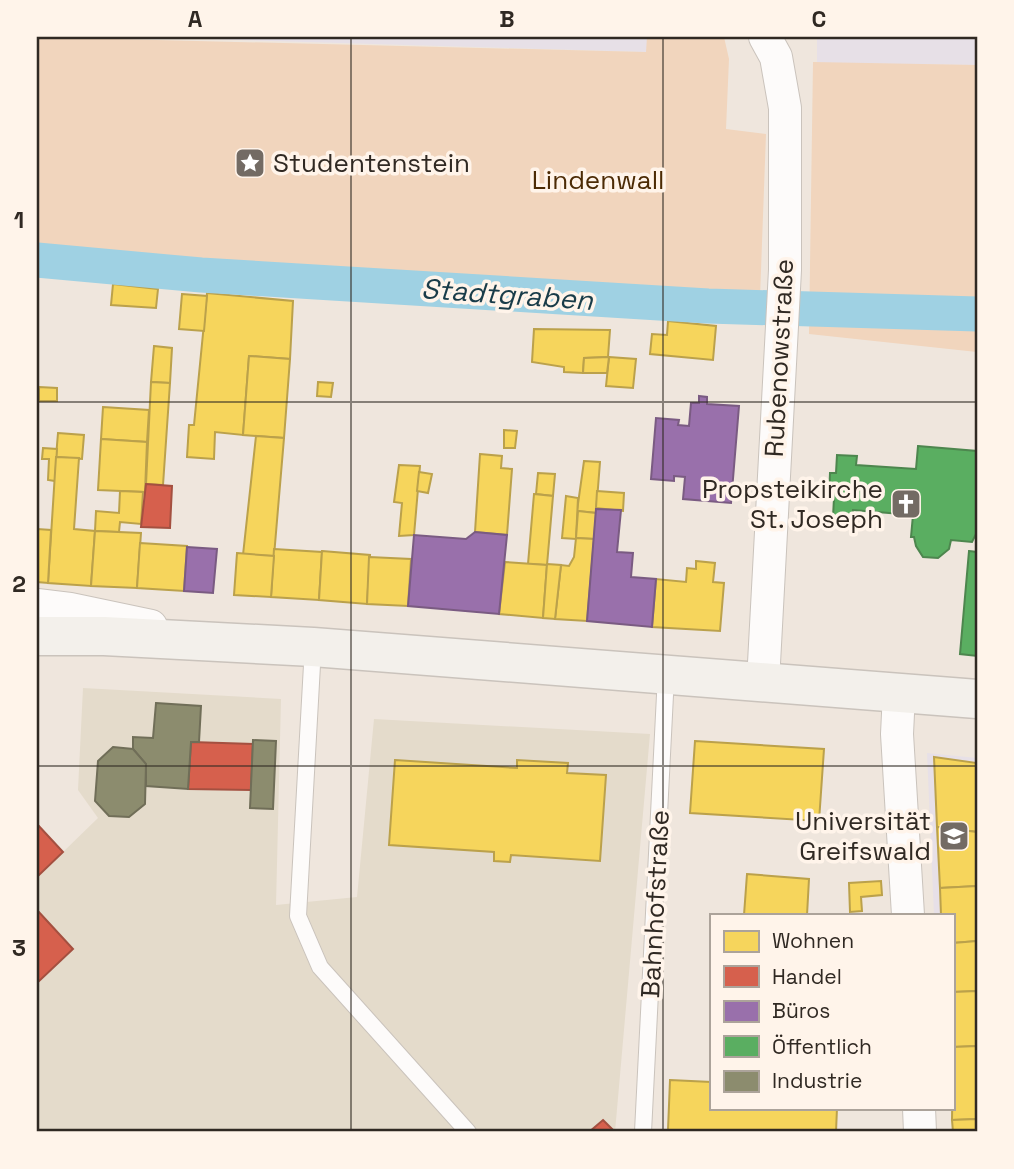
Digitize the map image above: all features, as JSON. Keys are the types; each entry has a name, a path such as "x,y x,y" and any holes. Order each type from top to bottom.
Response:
{"main road":[{"path":"37,636 313,647 977,699"}],"street":[{"name":"Rubenowstraße","path":"763,682 782,348 785,108 776,57 765,37"},
{"path":"37,605 70,608 224,642"},
{"path":"899,693 897,734 908,914"},
{"path":"919,1110 920,1132"}],"lane":[{"path":"313,647 298,916 320,967 468,1132"},
{"name":"Bahnhofstraße","path":"643,1132 666,675"}],"shaded area":[{"path":"134,37 647,37 647,52"},
{"path":"817,37 977,37 977,65 817,63"},
{"path":"83,688 281,699 276,905 357,897 374,719 650,734 615,1132 37,1132 37,824 63,852 98,818 78,790"},
{"name":"Universität Greifswald","path":"927,753 977,758 977,991 954,992 954,914 934,914"}],"green space":[{"name":"Lindenwall","path":"37,37 646,52 647,37 724,37 729,59 726,129 766,134 759,325 672,316 37,272"},
{"path":"813,62 977,65 977,352 809,334"}],"building: Wohnen":[{"path":"113,284 158,289 156,308 111,305"},
{"path":"207,293 293,301 290,359 249,356 243,435 215,432 214,459 187,457 189,425 194,425"},
{"path":"182,294 207,296 204,331 179,329"},
{"path":"668,321 716,326 713,360 650,354 652,334 667,335"},
{"path":"534,329 610,330 608,357 584,358 583,373 564,372 564,367 532,362"},
{"path":"154,346 172,348 170,383 151,382"},
{"path":"249,356 290,359 284,438 243,435"},
{"path":"609,357 636,359 633,388 606,386"},
{"path":"609,357 607,373 583,373 584,358"},
{"path":"151,382 170,383 163,485 146,484"},
{"path":"318,382 333,383 331,397 317,396"},
{"path":"39,387 57,388 57,401 39,401"},
{"path":"103,407 149,410 147,442 101,439"},
{"path":"504,430 517,431 515,448 504,448"},
{"path":"58,433 84,435 82,459 56,457"},
{"path":"256,436 284,438 274,556 243,555"},
{"path":"101,439 147,442 145,492 98,490"},
{"path":"43,448 57,449 55,481 48,480 49,459 42,459"},
{"path":"480,454 502,456 501,468 512,469 507,535 475,532"},
{"path":"56,457 79,458 74,529 95,531 91,586 48,583"},
{"path":"584,461 600,462 596,513 577,511"},
{"path":"399,465 420,466 414,535 399,536 402,503 394,502"},
{"path":"419,472 432,474 428,493 417,491"},
{"path":"538,473 555,474 553,496 536,494"},
{"path":"120,491 143,492 141,524 120,522 119,532 95,531 96,511 119,513"},
{"path":"597,491 624,493 623,511 596,508"},
{"path":"534,494 553,496 547,565 528,564"},
{"path":"566,496 578,498 576,539 562,538"},
{"path":"578,511 596,513 594,539 576,538"},
{"path":"37,529 51,530 48,583 37,582"},
{"path":"95,531 141,533 137,588 91,586"},
{"path":"576,538 594,539 587,621 555,619 561,565 569,566 574,557"},
{"path":"140,543 187,546 184,591 137,588"},
{"path":"274,549 322,552 319,600 271,597"},
{"path":"322,551 370,555 367,604 319,600"},
{"path":"237,553 274,556 271,597 234,595"},
{"path":"369,557 411,559 408,606 367,604"},
{"path":"696,561 715,563 713,582 724,583 720,631 652,627 656,579 686,582 687,568 696,569"},
{"path":"505,562 547,565 543,618 499,614"},
{"path":"547,564 561,565 555,619 543,618"},
{"path":"695,741 824,749 819,821 690,813"},
{"path":"934,757 977,763 977,832 937,827"},
{"path":"395,760 517,768 517,760 568,763 567,773 606,775 600,861 511,855 510,862 494,861 494,852 389,845"},
{"path":"937,827 977,832 977,886 940,888"},
{"path":"747,874 809,879 807,914 744,914"},
{"path":"881,881 882,895 861,897 862,911 850,912 849,883"},
{"path":"977,886 977,941 954,943 954,914 941,914 940,888"},
{"path":"977,941 977,991 954,992 954,943"},
{"path":"977,991 977,1046 954,1047 954,992"},
{"path":"977,1046 977,1119 952,1120 954,1047"},
{"path":"670,1080 710,1082 710,1110 837,1110 836,1132 668,1130"},
{"path":"977,1119 977,1132 953,1132 952,1120"}],"building: Handel":[{"path":"146,484 172,486 170,528 141,527"},
{"path":"191,742 253,744 251,790 188,789"},
{"path":"37,824 63,852 37,877"},
{"path":"37,910 73,949 37,983"},
{"path":"603,1120 612,1129 608,1132 589,1132"}],"building: Büros":[{"path":"699,396 707,397 707,404 739,406 731,503 683,499 685,477 674,476 674,481 651,479 656,418 679,420 678,425 689,426 691,403 699,403"},
{"path":"596,509 621,510 617,552 633,553 631,577 656,579 652,627 587,621"},
{"path":"475,532 507,535 499,614 408,606 414,535 466,539"},
{"path":"187,547 217,549 213,593 184,591"}],"building: Öffentlich":[{"name":"Propsteikirche St. Joseph","path":"918,446 977,451 977,532 972,542 951,540 949,549 938,558 923,557 916,546 914,537 911,537 913,515 853,510 852,518 833,517 834,498 829,498 830,473 836,473 837,455 857,456 856,465 916,469"},
{"path":"969,551 977,552 977,656 960,654"}],"building: Industrie":[{"path":"156,703 201,706 199,742 191,742 188,789 146,786 146,764 133,749 133,737 153,738"},
{"path":"253,740 276,741 273,809 250,808"},
{"path":"113,747 133,749 146,764 145,804 129,817 109,816 95,801 98,761"}],"waterway":[{"name":"Stadtgraben","path":"37,260 201,275 708,306 977,314"}],"place":[{"name":"Studentenstein","path":"250,163"},
{"name":"Propsteikirche St. Joseph","path":"906,504"},
{"name":"Universität Greifswald","path":"954,836"}]}
